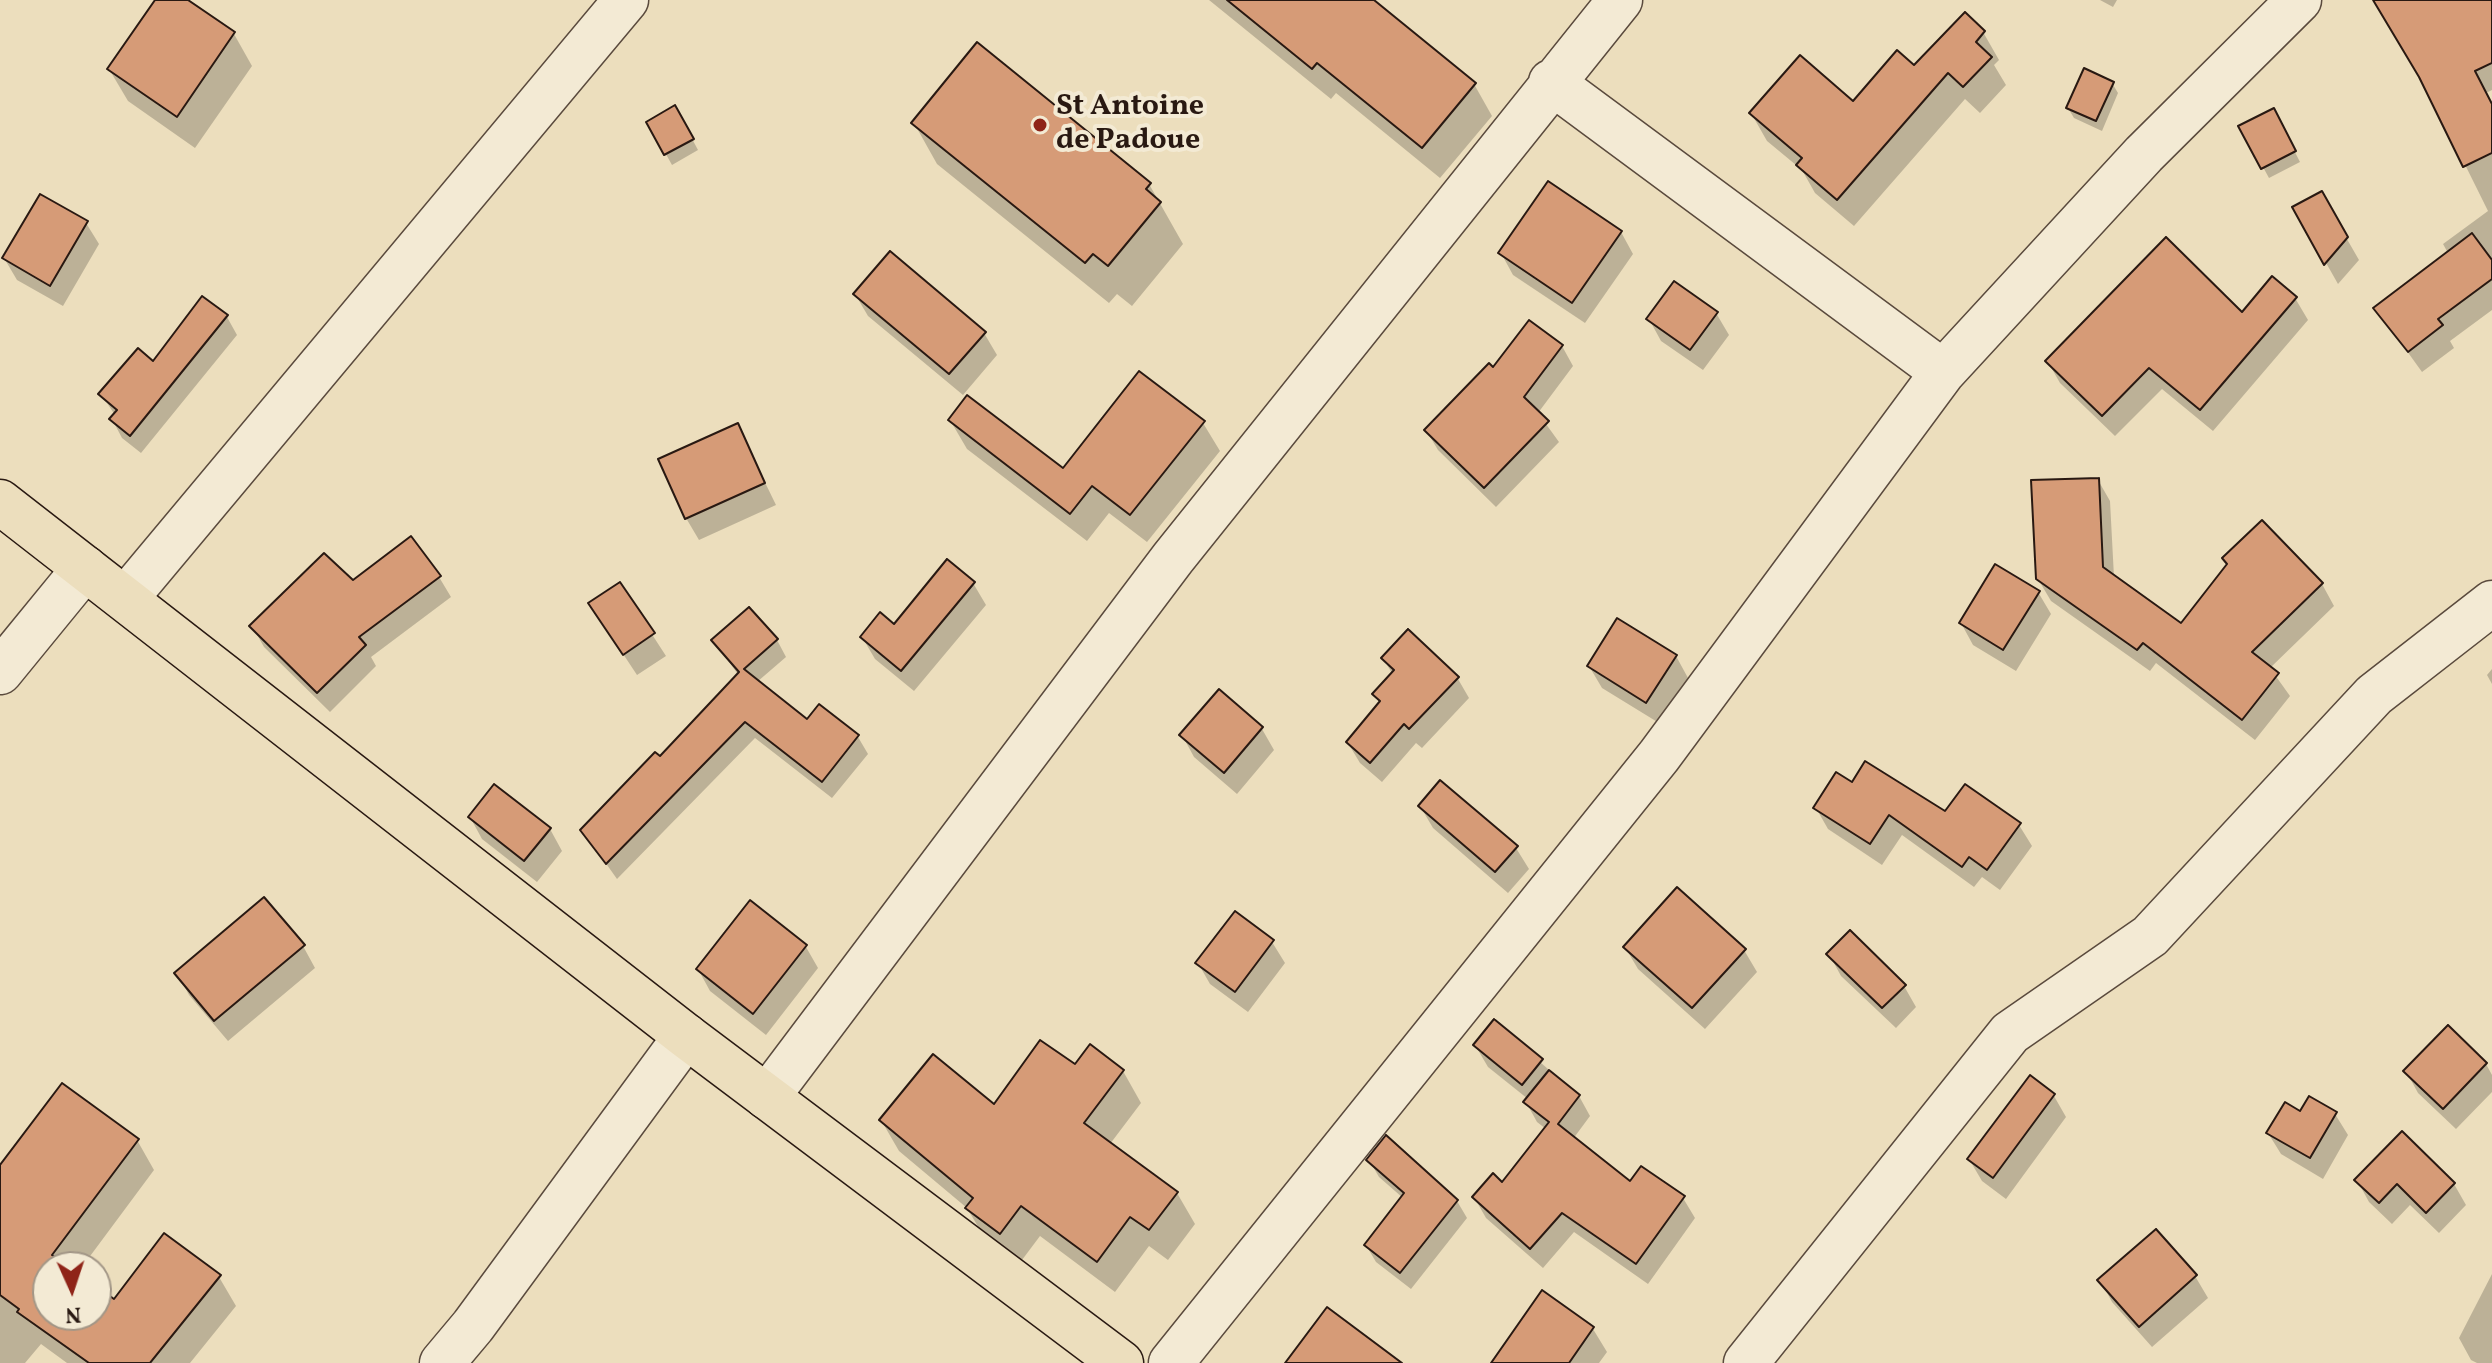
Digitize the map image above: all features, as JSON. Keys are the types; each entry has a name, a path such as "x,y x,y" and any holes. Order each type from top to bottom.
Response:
{"main road":[{"path":"0,502 686,1036 1121,1363"}],"street":[{"path":"126,598 626,0"},
{"path":"767,1097 1173,558 1551,82 1620,0"},
{"path":"1171,1363 1659,756 1943,372 2144,154 2299,0"},
{"path":"1551,82 1943,372"},
{"path":"0,672 85,568"},
{"path":"1746,1363 2010,1033 2150,936 2374,695 2492,603"},
{"path":"442,1363 473,1326 686,1036"}],"building":[{"path":"155,0 188,0 235,32 177,117 107,69"},
{"path":"1227,0 1374,0 1476,83 1422,148 1317,63 1312,69"},
{"path":"2373,0 2492,0 2492,63 2475,71 2492,104 2492,153 2463,167 2419,77"},
{"path":"1965,12 1985,31 1976,42 1992,57 1963,87 1948,73 1837,200 1796,165 1802,158 1749,113 1800,55 1853,101 1897,50 1914,65"},
{"path":"977,42 1151,183 1146,189 1161,202 1108,266 1093,254 1085,263 911,123"},
{"path":"2084,68 2114,82 2096,121 2066,108"},
{"path":"675,105 694,139 664,155 646,122"},
{"path":"2274,108 2296,151 2261,169 2238,126"},
{"path":"1548,181 1622,231 1572,303 1498,253"},
{"path":"2322,191 2348,237 2324,265 2292,207"},
{"path":"40,194 88,221 50,286 2,258"},
{"path":"2472,233 2492,260 2492,279 2438,319 2443,325 2408,352 2373,308"},
{"path":"2166,237 2242,312 2272,276 2297,297 2200,410 2149,368 2102,416 2045,361"},
{"path":"890,251 986,332 949,374 853,294"},
{"path":"1674,281 1718,312 1690,350 1646,319"},
{"path":"202,296 228,315 130,436 109,419 117,410 98,394 138,348 153,361"},
{"path":"1529,320 1563,345 1524,397 1549,421 1484,488 1424,430 1489,363 1493,367"},
{"path":"1139,371 1205,421 1130,515 1092,486 1070,514 948,420 967,395 1063,468"},
{"path":"738,423 765,483 685,519 658,459"},
{"path":"2099,478 2103,567 2181,623 2227,564 2222,558 2262,520 2323,583 2252,652 2279,673 2242,720 2143,643 2137,650 2036,579 2031,480"},
{"path":"411,536 441,576 359,637 366,645 317,693 249,626 324,553 353,580"},
{"path":"947,559 975,582 901,671 860,637 880,612 894,624"},
{"path":"1995,564 2040,591 2003,650 1959,623"},
{"path":"620,582 655,633 623,655 588,603"},
{"path":"749,607 778,639 744,669 807,719 819,704 859,735 822,782 745,722 606,864 580,830 655,752 660,756 739,672 711,640"},
{"path":"1617,618 1677,655 1646,703 1587,666"},
{"path":"1408,629 1459,677 1409,729 1404,724 1370,763 1346,742 1380,701 1372,694 1394,670 1381,658"},
{"path":"1219,689 1263,727 1224,773 1179,735"},
{"path":"1865,761 1945,811 1965,784 2021,823 1987,870 1969,857 1962,867 1889,815 1870,844 1813,808 1836,772 1852,782"},
{"path":"1440,780 1518,846 1495,872 1418,806"},
{"path":"494,784 551,828 524,861 468,817"},
{"path":"1677,887 1746,949 1692,1008 1623,947"},
{"path":"264,897 305,945 214,1021 174,973"},
{"path":"750,900 807,945 753,1014 696,969"},
{"path":"1235,911 1274,940 1235,992 1195,963"},
{"path":"1850,930 1906,985 1882,1008 1826,954"},
{"path":"1494,1019 1543,1059 1522,1085 1473,1045"},
{"path":"2448,1025 2487,1063 2443,1109 2403,1071"},
{"path":"1040,1040 1075,1064 1090,1044 1124,1070 1084,1123 1178,1192 1149,1230 1130,1217 1097,1262 1021,1206 1000,1234 965,1208 973,1198 879,1120 933,1054 994,1104"},
{"path":"1549,1070 1580,1095 1558,1124 1630,1181 1641,1166 1685,1196 1636,1264 1562,1213 1530,1249 1472,1197 1493,1173 1502,1182 1549,1122 1523,1102"},
{"path":"2030,1075 2055,1094 1993,1178 1967,1159"},
{"path":"62,1083 139,1139 55,1251 32,1251 32,1323 0,1295 0,1165"},
{"path":"2309,1096 2337,1112 2310,1158 2266,1133 2285,1102 2300,1111"},
{"path":"2402,1131 2455,1183 2426,1213 2397,1184 2379,1203 2354,1180"},
{"path":"1386,1135 1458,1200 1400,1273 1364,1245 1404,1193 1366,1160"},
{"path":"2156,1229 2197,1275 2139,1327 2097,1280"},
{"path":"164,1233 221,1275 150,1363 89,1363 44,1331 112,1331 112,1298 114,1299"},
{"path":"1542,1290 1594,1327 1569,1363 1491,1363"},
{"path":"1327,1307 1402,1363 1285,1363"}],"place":[{"name":"St Antoine de Padoue","path":"1040,125"}]}
